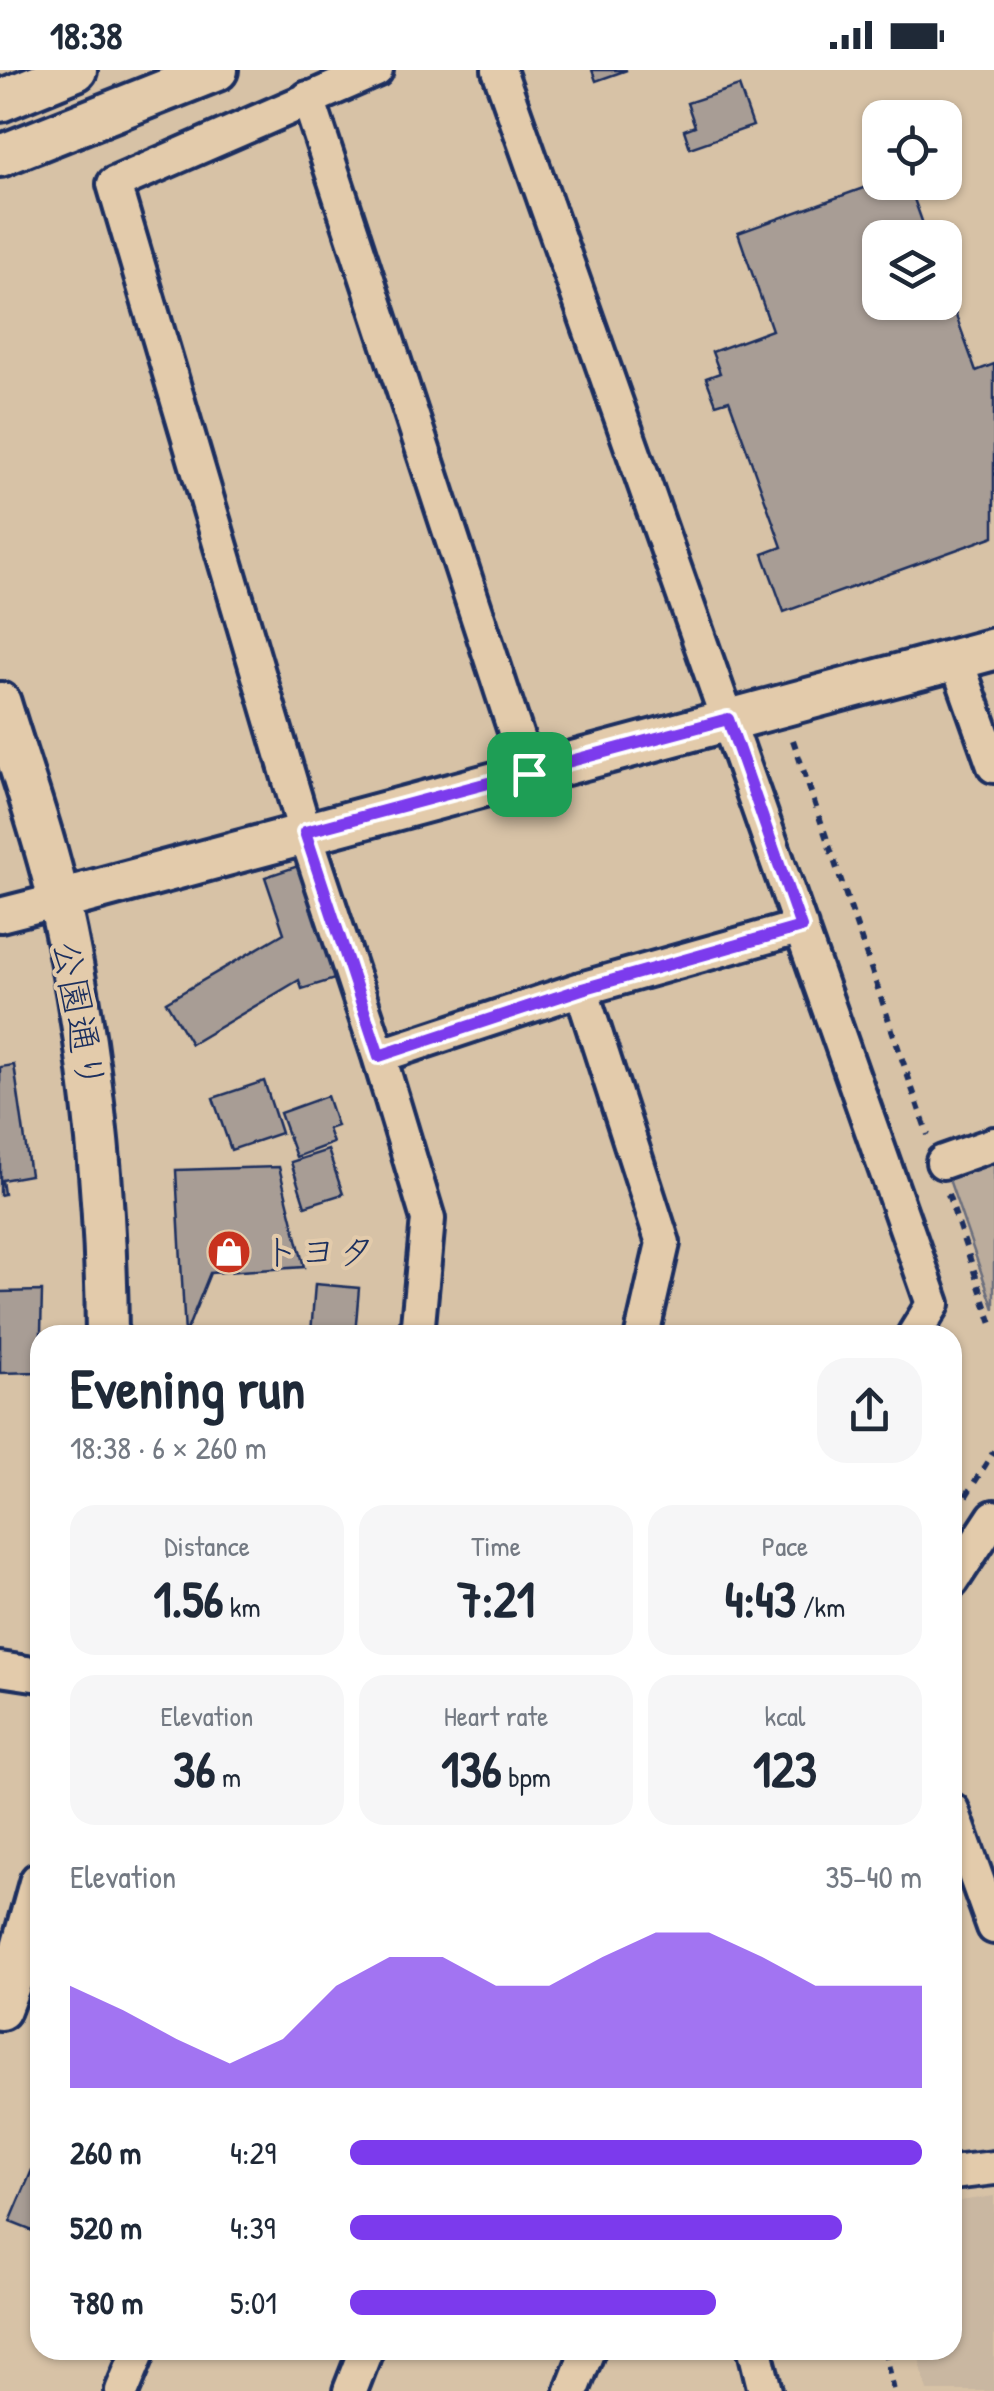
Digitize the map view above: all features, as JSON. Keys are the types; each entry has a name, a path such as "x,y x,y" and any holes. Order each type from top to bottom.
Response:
{"street":[{"path":"0,101 76,70"},
{"path":"0,156 217,70"},
{"path":"376,70 114,184 305,832 428,1218 418,1325"},
{"path":"500,70 933,1304 920,1325"},
{"path":"308,98 529,774"},
{"path":"0,916 975,654 994,766"},
{"name":"公園通り","path":"0,703 59,900 96,1112 106,1232 108,1325"},
{"path":"379,1056 582,989 801,927"},
{"path":"582,989 663,1243 644,1325"},
{"path":"940,1164 994,1144"},
{"path":"962,1566 994,1516"},
{"path":"0,1669 30,1674"},
{"path":"962,1838 994,1926"},
{"path":"0,2009 30,1919"},
{"path":"962,2172 994,2168"},
{"path":"122,2391 135,2360"},
{"path":"350,2391 362,2360"},
{"path":"572,2391 584,2360"},
{"path":"757,2360 764,2391"}],"path":[{"path":"781,706 994,1330"},
{"path":"963,1501 994,1451"},
{"path":"887,2360 894,2391"}],"shaded area":[{"path":"994,1144 994,1309 943,1162"},
{"path":"994,2196 994,2391 927,2391 919,2360 962,2360 962,2201"}],"building":[{"path":"592,70 627,70 596,81"},
{"path":"739,86 753,126 690,148 684,130 695,126 687,103"},
{"path":"862,188 862,200 914,200 922,220 862,220 862,320 958,320 976,371 994,364 994,536 784,612 763,554 782,547 729,400 716,404 706,378 720,373 712,352 772,330 738,233"},
{"path":"301,865 338,978 302,989 299,980 191,1044 166,1002 284,933 265,877"},
{"path":"14,1065 30,1175 2,1180 4,1194 0,1195 0,1067"},
{"path":"264,1081 281,1133 231,1150 213,1098"},
{"path":"327,1096 337,1126 328,1129 333,1143 296,1157 280,1113"},
{"path":"328,1150 343,1194 305,1206 291,1162"},
{"path":"279,1167 304,1267 210,1273 189,1325 184,1325 176,1170"},
{"path":"315,1284 359,1288 356,1325 312,1325"},
{"path":"42,1291 41,1325 30,1325 30,1372 0,1373 0,1292"},
{"path":"30,2175 30,2230 10,2222"}],"place":[{"name":"トヨタ","path":"229,1252"}],"route":[{"path":"728,719 801,927 582,989 379,1056 305,832 529,774 728,719"}]}
